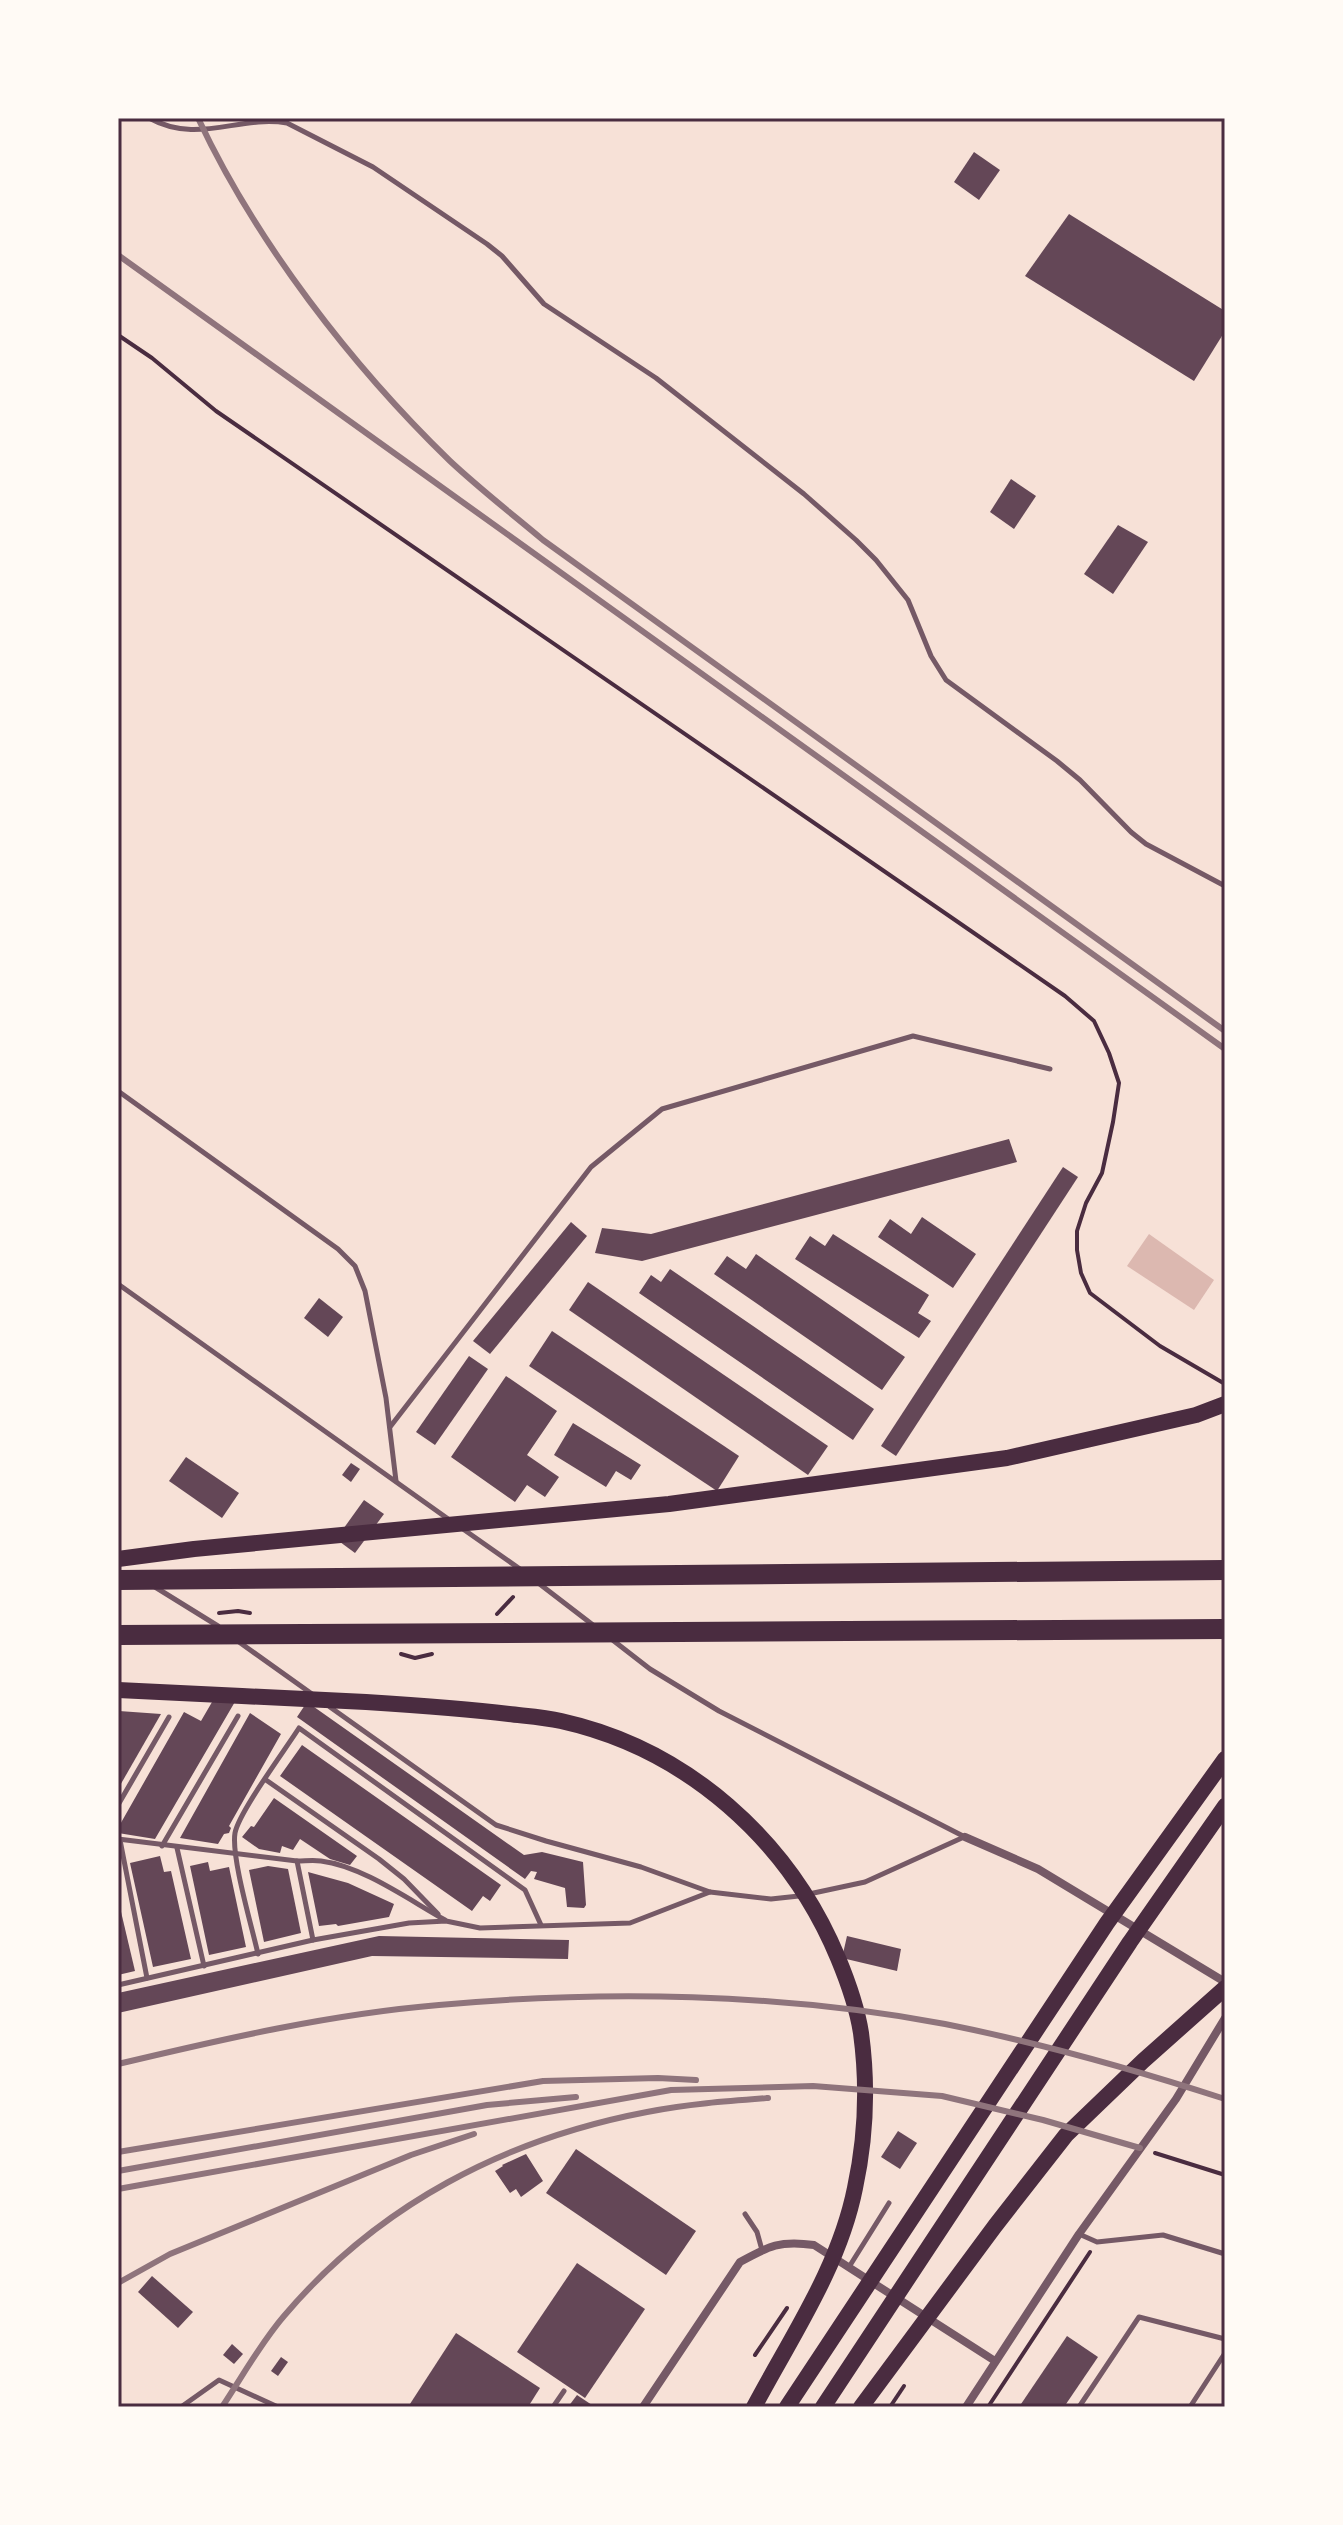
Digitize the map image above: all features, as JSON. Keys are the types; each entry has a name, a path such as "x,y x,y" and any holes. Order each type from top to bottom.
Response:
{"highway":[{"path":"118,1580 1225,1570"},
{"path":"118,1635 1225,1629"}],"main road":[{"path":"118,1560 194,1549 669,1504 1007,1458 1196,1415 1225,1404"},
{"path":"118,1690 446,1706 561,1721 619,1739 675,1766 728,1804 762,1837 812,1906 827,1932 849,1984 861,2030 866,2088 863,2145 855,2192 838,2246 754,2407"},
{"path":"787,2407 1107,1923 1225,1759"},
{"path":"823,2407 1130,1942 1225,1806"},
{"path":"861,2407 1066,2135 1225,1988"}],"street":[{"path":"965,1837 1038,1869 1225,1982"},
{"path":"966,2407 1079,2234 1176,2099 1225,2018"},
{"path":"643,2407 740,2262 762,2250 790,2242 814,2245 995,2361"}],"lane":[{"path":"149,118 171,128 196,131 273,120 287,123 373,167 487,244 502,256 544,304 656,378 804,494 856,540 908,600 931,656 946,680 1057,761 1146,844 1225,886"},
{"path":"390,1427 591,1167 662,1109 913,1036 1050,1069"},
{"path":"118,1091 338,1249 355,1266 365,1291 390,1427 396,1481"},
{"path":"118,1284 530,1577 650,1669 719,1711 965,1837"},
{"path":"118,1560 173,1601 202,1615 496,1825 641,1867 710,1892 771,1899 825,1892 865,1882 965,1837"},
{"path":"162,1846 238,1716"},
{"path":"118,1805 169,1717"},
{"path":"258,1954 236,1853 235,1832 299,1728 525,1890 541,1925"},
{"path":"266,1780 379,1859 446,1921"},
{"path":"147,1978 119,1840 297,1861 322,1861 354,1871 446,1921"},
{"path":"177,1848 204,1966"},
{"path":"297,1861 313,1940"},
{"path":"118,1985 313,1940 409,1923 446,1921 480,1928 630,1923 710,1892"},
{"path":"849,2268 889,2203"},
{"path":"745,2214 757,2232 762,2250"},
{"path":"1079,2234 1097,2242 1163,2235 1225,2254"},
{"path":"1079,2407 1139,2317 1225,2339"},
{"path":"1190,2407 1225,2353"},
{"path":"181,2407 219,2380 278,2407"},
{"path":"553,2407 564,2391"}],"path":[{"path":"118,335 152,358 216,411 1065,996 1094,1021 1119,1083 1102,1173 1086,1203 1077,1231 1081,1273 1090,1293 1160,1346 1225,1384"},
{"path":"1140,2148 1225,2175"},
{"path":"988,2407 1097,2242"},
{"path":"755,2355 787,2308"},
{"path":"890,2407 904,2386"}],"shaded area":[{"path":"1149,1234 1214,1280 1194,1310 1127,1266"}],"building":[{"path":"974,152 1000,170 979,200 954,182"},
{"path":"1069,214 1225,311 1225,331 1194,381 1025,276"},
{"path":"1011,479 1036,496 1014,529 990,512"},
{"path":"1118,525 1148,542 1113,594 1084,574"},
{"path":"1009,1139 1017,1162 642,1261 595,1253 602,1228 651,1234"},
{"path":"1063,1167 1078,1177 896,1456 881,1446"},
{"path":"922,1217 976,1254 953,1288 878,1237 890,1219 911,1234"},
{"path":"571,1222 587,1236 490,1354 473,1341"},
{"path":"833,1234 929,1295 918,1313 931,1321 919,1338 795,1259 810,1236 825,1246"},
{"path":"756,1254 905,1357 882,1390 714,1274 727,1256 746,1269"},
{"path":"670,1269 874,1409 853,1440 639,1293 651,1275 661,1282"},
{"path":"588,1282 828,1446 808,1475 569,1310"},
{"path":"319,1298 343,1317 328,1337 304,1318"},
{"path":"552,1331 739,1456 717,1491 529,1366"},
{"path":"469,1356 488,1369 435,1445 416,1432"},
{"path":"506,1376 557,1411 527,1455 559,1477 545,1497 527,1485 515,1502 451,1457"},
{"path":"573,1423 641,1465 631,1480 616,1471 606,1487 554,1455"},
{"path":"186,1457 239,1493 222,1518 169,1481"},
{"path":"351,1463 360,1469 351,1482 342,1475"},
{"path":"364,1500 384,1514 355,1553 336,1539"},
{"path":"219,1690 236,1700 155,1839 118,1833 184,1712 201,1721"},
{"path":"307,1702 524,1855 542,1852 583,1862 584,1908 567,1907 565,1888 534,1879 537,1872 531,1871 525,1879 297,1717"},
{"path":"118,1713 161,1714 118,1789"},
{"path":"250,1713 281,1734 229,1826 229,1833 224,1834 218,1844 180,1838"},
{"path":"302,1745 501,1885 490,1901 483,1896 472,1911 280,1776"},
{"path":"274,1798 357,1856 350,1865 330,1859 300,1839 293,1850 282,1846 280,1853 259,1849 242,1837 251,1826 254,1827"},
{"path":"160,1856 164,1872 171,1871 191,1959 153,1967 130,1863"},
{"path":"208,1862 210,1871 229,1867 246,1947 209,1955 190,1866"},
{"path":"268,1866 288,1869 301,1933 264,1942 249,1870"},
{"path":"308,1872 348,1883 394,1904 389,1917 338,1926 319,1926"},
{"path":"118,1899 135,1971 118,1975"},
{"path":"379,1936 569,1940 568,1959 372,1956 118,2013 118,1993"},
{"path":"847,1936 901,1949 897,1971 842,1958"},
{"path":"898,2131 917,2143 900,2169 881,2157"},
{"path":"576,2149 696,2231 666,2275 546,2193"},
{"path":"526,2154 543,2181 521,2197 516,2189 510,2193 495,2171"},
{"path":"577,2263 645,2309 585,2398 517,2352"},
{"path":"152,2276 193,2312 178,2328 138,2292"},
{"path":"456,2333 540,2388 528,2407 408,2407"},
{"path":"1067,2336 1098,2357 1064,2407 1019,2407"},
{"path":"232,2344 243,2354 234,2364 223,2355"},
{"path":"281,2357 288,2362 278,2376 271,2371"},
{"path":"577,2395 595,2407 568,2407"}],"railway":[{"path":"198,118 248,211 309,300 377,385 461,471 543,540 1225,1031"},
{"path":"118,255 1225,1049"},
{"path":"118,2064 277,2028 399,2009 564,1997 692,1997 820,2006 945,2024 1086,2057 1225,2099"},
{"path":"118,2152 543,2081 696,2080"},
{"path":"118,2189 671,2090 813,2086 942,2096 1043,2120 1140,2148"},
{"path":"118,2171 487,2105 576,2097"},
{"path":"222,2407 275,2327 321,2276 360,2241 448,2182 495,2159 594,2124 677,2107 768,2098"},
{"path":"118,2283 170,2254 411,2155 474,2134"}]}
